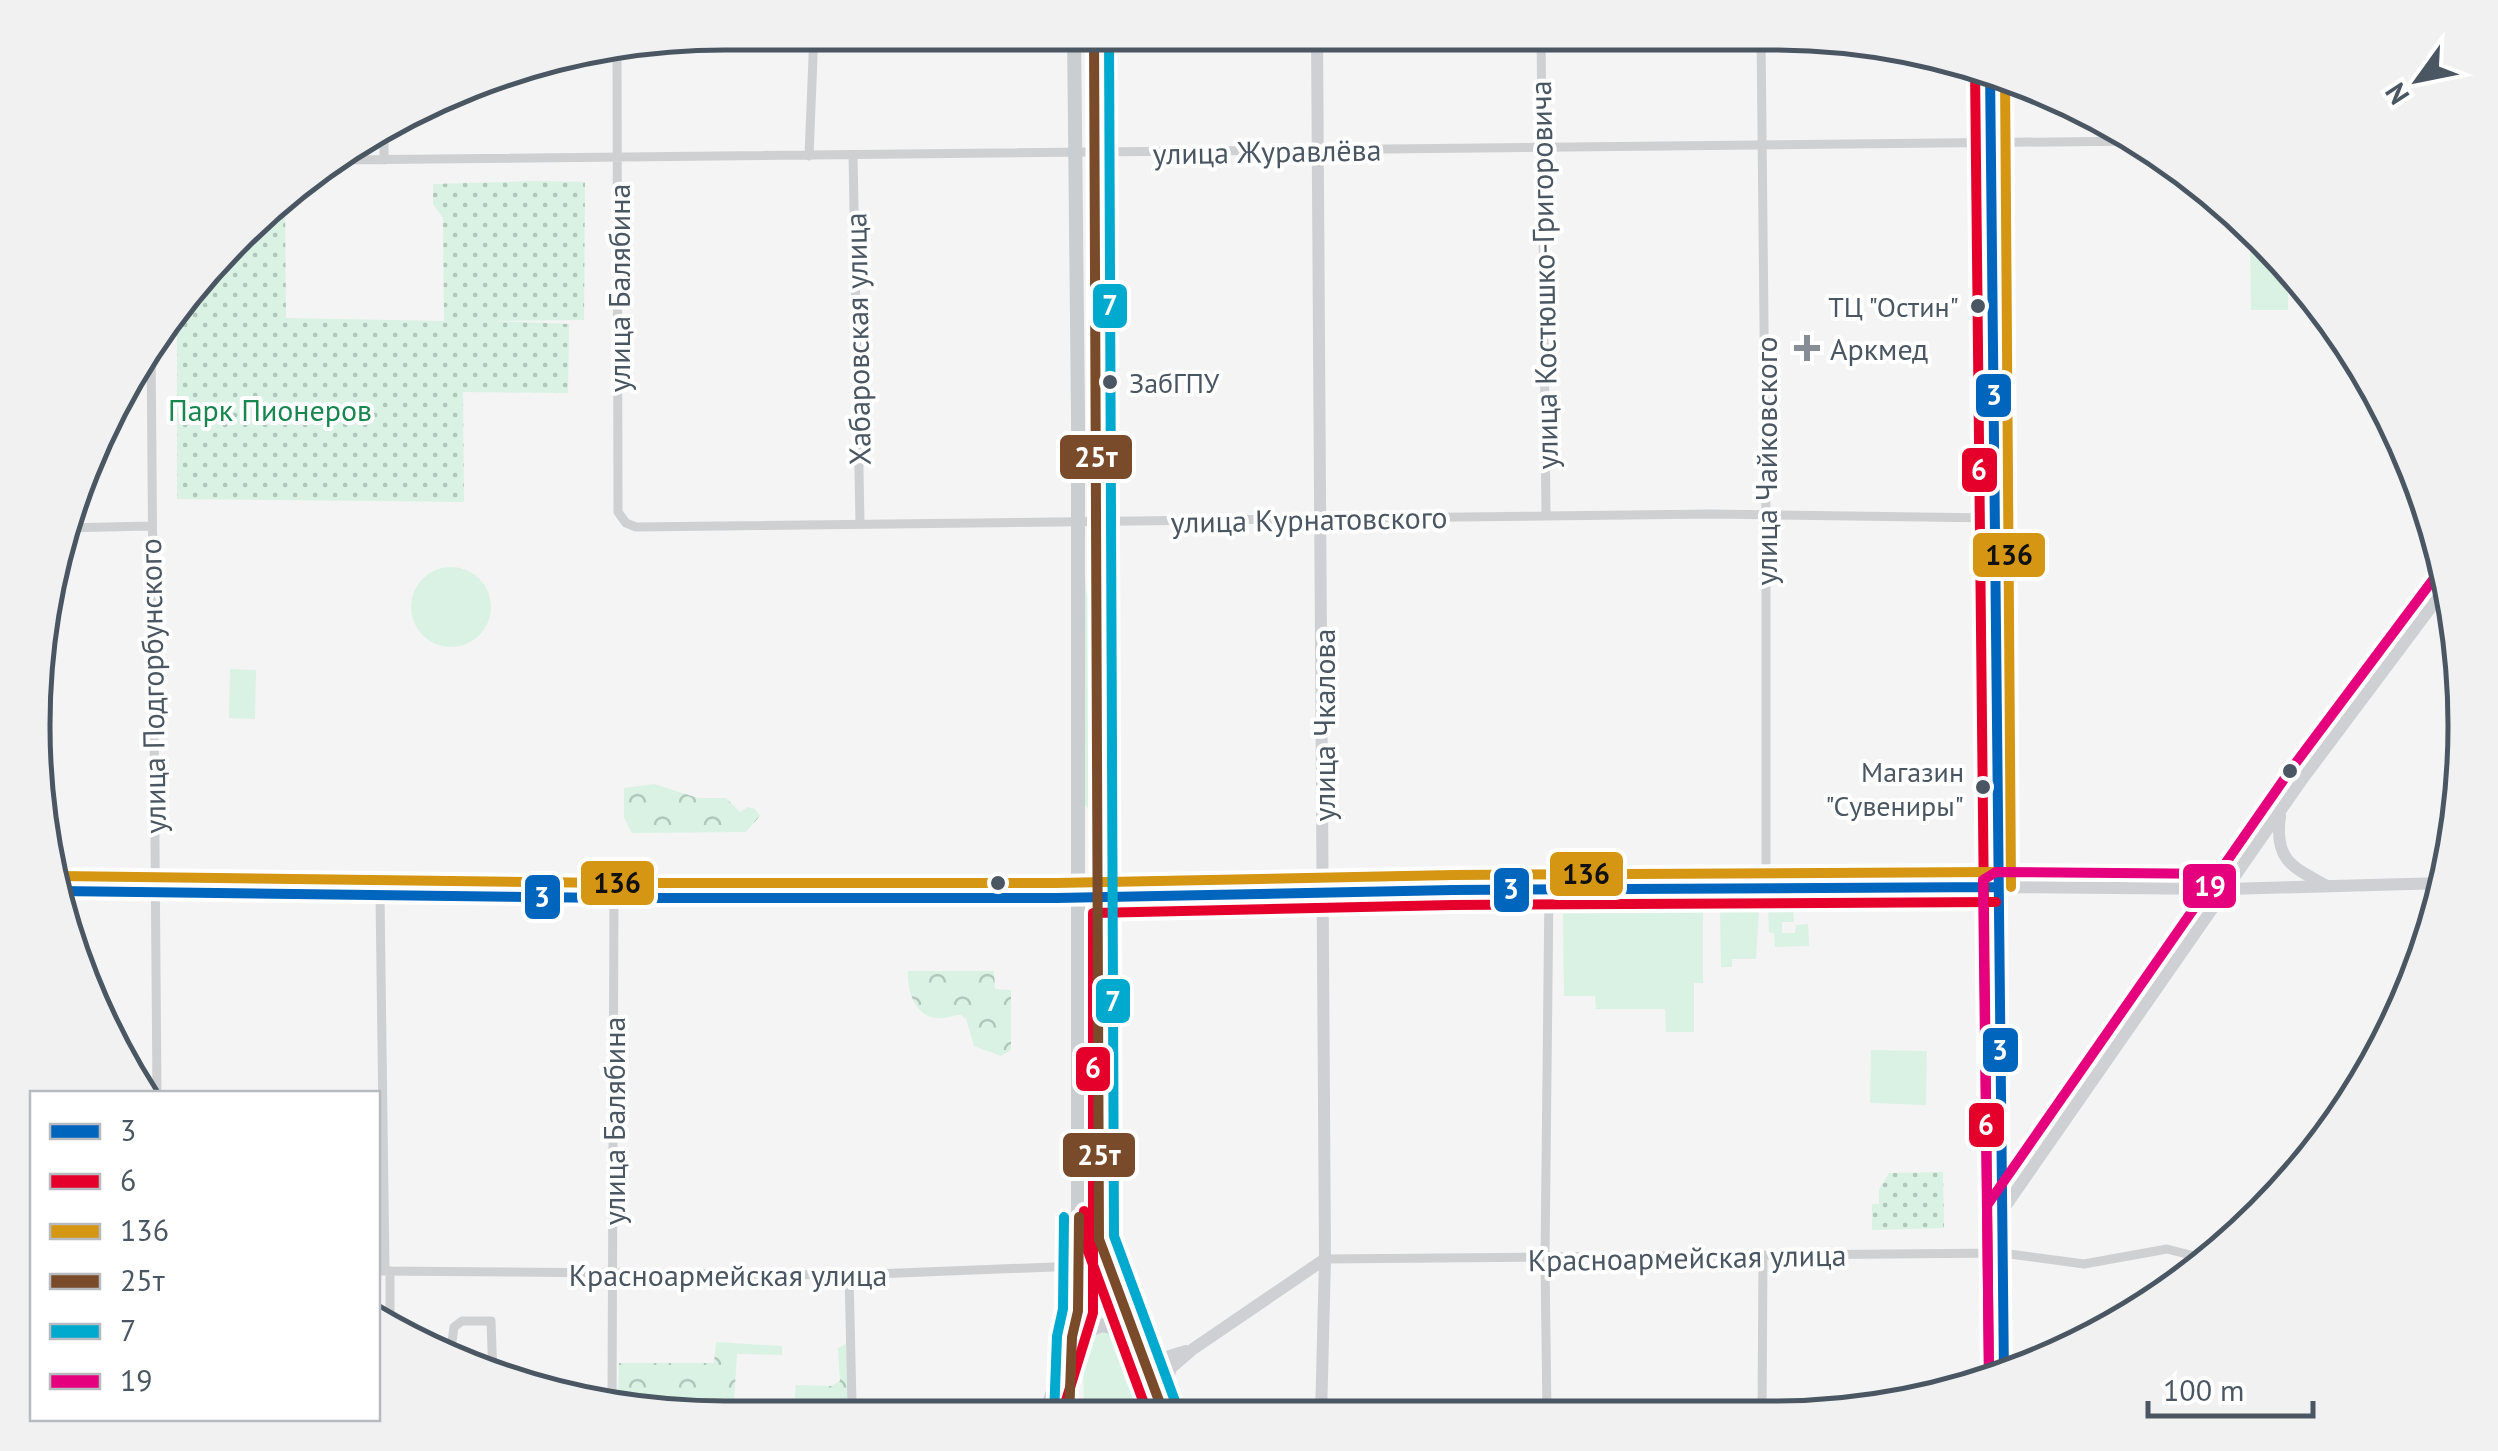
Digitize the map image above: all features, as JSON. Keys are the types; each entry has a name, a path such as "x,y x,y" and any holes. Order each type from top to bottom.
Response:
{"main road":[{"path":"1050,1401 1078,1311 1074,50"},
{"path":"1094,50 1099,1239 1161,1400"},
{"name":"улица Чкалова","path":"1317,50 1323,518 1325,1259 1321,1401"},
{"path":"1990,86 2004,1360"},
{"path":"2000,1212 2280,813 2436,601"},
{"path":"2280,813 2278,834 2282,854 2292,866 2330,887"},
{"path":"71,891 614,898 1096,898 1324,892 2226,889 2429,884"},
{"path":"1161,1400 1172,1368 1193,1348 1325,1259"},
{"path":"1072,1336 1102,1325 1132,1332"},
{"path":"1070,1401 1072,1336"},
{"path":"1141,1351 1162,1358 1193,1348"}],"street":[{"path":"809,156 813,50"},
{"name":"улица Костюшко-Григоровича","path":"1541,50 1546,516"},
{"name":"улица Чайковского","path":"1760,50 1766,888"},
{"name":"улица Балябина","path":"617,59 618,512 626,523"},
{"name":"улица Журавлёва","path":"356,160 2112,141"},
{"path":"384,143 384,160"},
{"name":"Хабаровская улица","path":"853,155 860,523"},
{"name":"улица Подгорбунского","path":"151,371 157,1090"},
{"name":"улица Курнатовского","path":"626,523 648,528 1546,516 1994,518"},
{"path":"80,528 150,526"},
{"path":"2432,582 2433,605"},
{"path":"1548,1401 1545,1259 1549,890"},
{"path":"380,895 384,1271 388,1311"},
{"name":"улица Балябина","path":"612,1391 614,898"},
{"name":"Красноармейская улица","path":"1325,1259 2002,1253 2084,1264 2168,1249 2191,1255"},
{"path":"1762,1401 1763,1256"},
{"name":"Красноармейская улица","path":"384,1271 848,1275 1078,1266"},
{"path":"848,1275 852,1401"},
{"path":"450,1342 454,1327 462,1321 491,1321 492,1359"}],"green space":[{"name":"Парк Пионеров","path":"585,182 584,320 492,321 569,324 568,393 463,392 464,502 177,499 177,332 190,314 248,248 285,214 286,318 444,321 443,218 433,204 433,184"},
{"path":"2250,248 2288,290 2288,310 2251,310"},
{"path":"1083,551 1090,601 1089,867 1089,810 1085,805"},
{"path":"451,567 466,570 479,579 488,592 488,622 479,635 466,644 451,647 436,644 423,635 414,622 411,607 414,592 423,579 436,570"},
{"path":"230,669 256,670 255,719 229,718"},
{"path":"654,784 698,798 726,798 740,812 748,807 760,816 746,832 632,833 624,818 624,788"},
{"path":"1793,907 1794,922 1782,922 1782,933 1795,933 1796,925 1808,924 1809,946 1775,947 1774,933 1769,932 1768,908"},
{"path":"1720,910 1759,910 1756,959 1732,959 1732,967 1721,967"},
{"path":"1563,911 1703,911 1703,983 1694,983 1694,1032 1666,1032 1665,1009 1596,1009 1595,996 1564,996"},
{"path":"1083,938 1092,938 1092,1306 1083,1306"},
{"path":"908,971 994,971 995,989 1011,990 1011,1050 1001,1056 974,1046 966,1019 961,1015 926,1015 915,1004"},
{"path":"1871,1050 1927,1051 1926,1105 1870,1103"},
{"path":"1943,1172 1944,1228 1872,1230 1872,1204 1879,1204 1879,1190 1889,1173"},
{"path":"1100,1332 1123,1341 1138,1363 1150,1401 1084,1401 1083,1347"},
{"path":"716,1342 782,1346 782,1355 737,1354 734,1401 681,1400 618,1392 619,1363 714,1363"},
{"path":"846,1344 849,1401 794,1401 796,1385 831,1386 840,1381 838,1348"}],"transit line":[{"name":"25т","path":"1094,50 1099,1239 1159,1401"},
{"name":"7","path":"1109,50 1114,1236 1175,1401"},
{"name":"6","path":"1975,82 1989,1365"},
{"name":"3","path":"1990,86 2004,1360"},
{"name":"136","path":"2005,92 2011,887"},
{"name":"19","path":"1988,1204 2289,772 2432,581"},
{"name":"136","path":"67,876 614,883 1056,883 1453,875 1996,872"},
{"name":"19","path":"1989,1365 1983,880 1996,872 2227,874"},
{"name":"3","path":"71,891 614,898 1056,898 1453,890 1996,887"},
{"name":"6","path":"1066,1401 1093,1313 1093,913 1453,905 1996,902"},
{"name":"6","path":"1084,1211 1085,1243 1143,1401"},
{"name":"7","path":"1055,1401 1057,1336 1063,1309 1064,1217"},
{"name":"25т","path":"1070,1401 1072,1337 1078,1311 1079,1217"}],"place":[{"name":"ТЦ \"Остин\"","path":"1978,306"},
{"name":"Аркмед","path":"1807,348"},
{"name":"ЗабГПУ","path":"1110,382"},
{"name":"Магазин \"Сувениры\"","path":"1983,787"}]}
